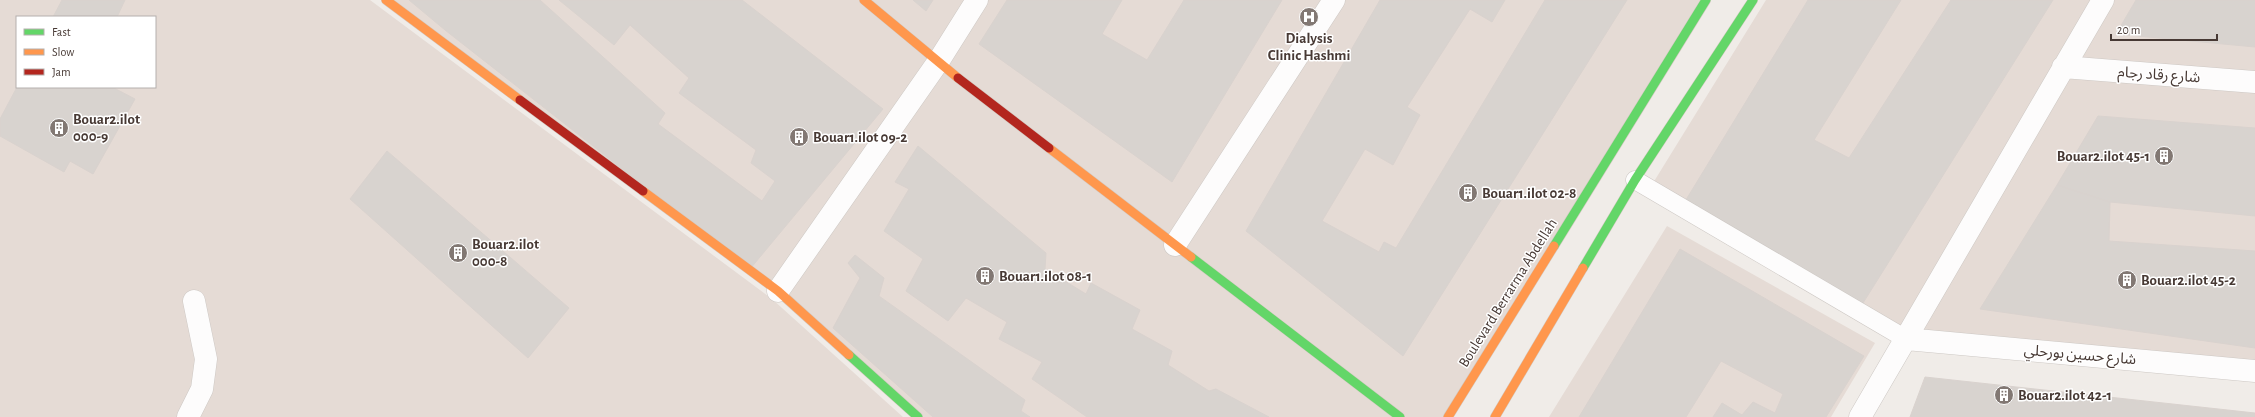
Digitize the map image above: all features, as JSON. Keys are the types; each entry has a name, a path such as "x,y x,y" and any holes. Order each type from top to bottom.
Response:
{"street":[{"path":"386,0 778,291 918,417"},
{"path":"864,0 938,62 1400,417"},
{"path":"778,291 938,62 977,0"},
{"path":"1176,245 1334,0"},
{"name":"Boulevard Berrarma Abdellah","path":"1448,417 1706,0"},
{"path":"1495,417 1635,180 1753,0"},
{"path":"1860,417 2103,0"},
{"name":"شارع رقاد رجام","path":"2063,67 2255,82"},
{"path":"188,417 202,390 206,359 194,301"},
{"name":"شارع حسين بورحلي","path":"1906,339 2255,371"}],"lane":[{"path":"1635,180 1906,339"}],"shaded area":[{"path":"0,0 370,0 772,299 903,417 0,417"},
{"path":"386,0 1706,0 1448,417 918,417 778,291"},
{"path":"1766,0 2091,0 1901,328 1653,183"},
{"path":"2114,0 2255,0 2255,72 2080,58"},
{"path":"2069,77 2255,92 2255,361 1923,330"},
{"path":"1667,226 1875,343 1831,417 1549,417"}],"building":[{"path":"62,0 125,0 117,16 54,16"},
{"name":"Bouar1.ilot 09-2","path":"409,0 540,0 665,113 658,124 762,201 775,181 751,163 756,150 679,93 689,78 630,25 614,45 559,0 742,0 883,109 750,269 445,30"},
{"path":"913,0 933,0 926,11"},
{"path":"1007,0 1122,0 1102,34 1147,60 1184,0 1282,0 1172,182 979,44"},
{"name":"Bouar1.ilot 02-8","path":"1380,0 1505,0 1492,22 1470,9 1407,107 1420,115 1393,165 1365,149 1322,221 1379,252 1384,242 1396,248 1545,0 1627,0 1403,356 1246,231"},
{"path":"1808,0 1901,0 1814,140 1849,158 1951,0 2053,0 1858,311 1681,208"},
{"path":"2136,0 2255,0 2255,47 2116,34"},
{"name":"Bouar2.ilot 000-9","path":"16,88 114,88 135,99 93,174 70,161 64,172 0,136 0,119"},
{"name":"Bouar2.ilot 45-1","path":"2098,116 2255,128 2255,216 2110,202 2057,185"},
{"name":"Bouar1.ilot 08-1","path":"918,146 1046,253 1045,269 1086,294 1091,283 1140,310 1132,329 1172,351 1168,365 1209,391 1216,389 1269,417 1087,417 1032,379 1042,362 999,339 1007,322 966,298 948,321 906,291 923,259 884,231 909,189 895,182"},
{"name":"Bouar2.ilot 000-8","path":"387,151 569,308 528,358 350,199"},
{"name":"Bouar2.ilot 45-2","path":"2057,185 2110,202 2109,241 2255,251 2255,348 1980,309"},
{"path":"1680,249 1864,356 1826,417 1713,417 1722,403 1742,415 1753,402 1775,413 1783,394 1721,361 1686,417 1579,417"},
{"path":"855,255 884,278 879,296 1025,400 1021,411 1030,417 933,417 833,328 860,278 848,263"},
{"name":"Bouar2.ilot 42-1","path":"1925,377 2255,413 2255,417 1910,417"}],"traffic: fast":[{"path":"1554,246 1706,0"},
{"path":"1583,268 1635,180 1753,0"},
{"path":"1191,257 1400,417"},
{"path":"849,355 918,417"}],"traffic: slow":[{"path":"386,0 520,100"},
{"path":"864,0 958,78"},
{"path":"1049,148 1191,257"},
{"path":"643,191 778,291 849,355"},
{"path":"1448,417 1554,246"},
{"path":"1495,417 1583,268"}],"traffic: jam":[{"path":"958,78 1049,148"},
{"path":"520,100 643,191"}],"place":[{"name":"Dialysis Clinic Hashmi","path":"1309,17"},
{"name":"Bouar2.ilot 000-9","path":"59,128"},
{"name":"Bouar1.ilot 09-2","path":"799,137"},
{"name":"Bouar2.ilot 45-1","path":"2164,156"},
{"name":"Bouar1.ilot 02-8","path":"1468,193"},
{"name":"Bouar2.ilot 000-8","path":"458,253"},
{"name":"Bouar1.ilot 08-1","path":"985,276"},
{"name":"Bouar2.ilot 45-2","path":"2127,280"},
{"name":"Bouar2.ilot 42-1","path":"2004,395"}]}
